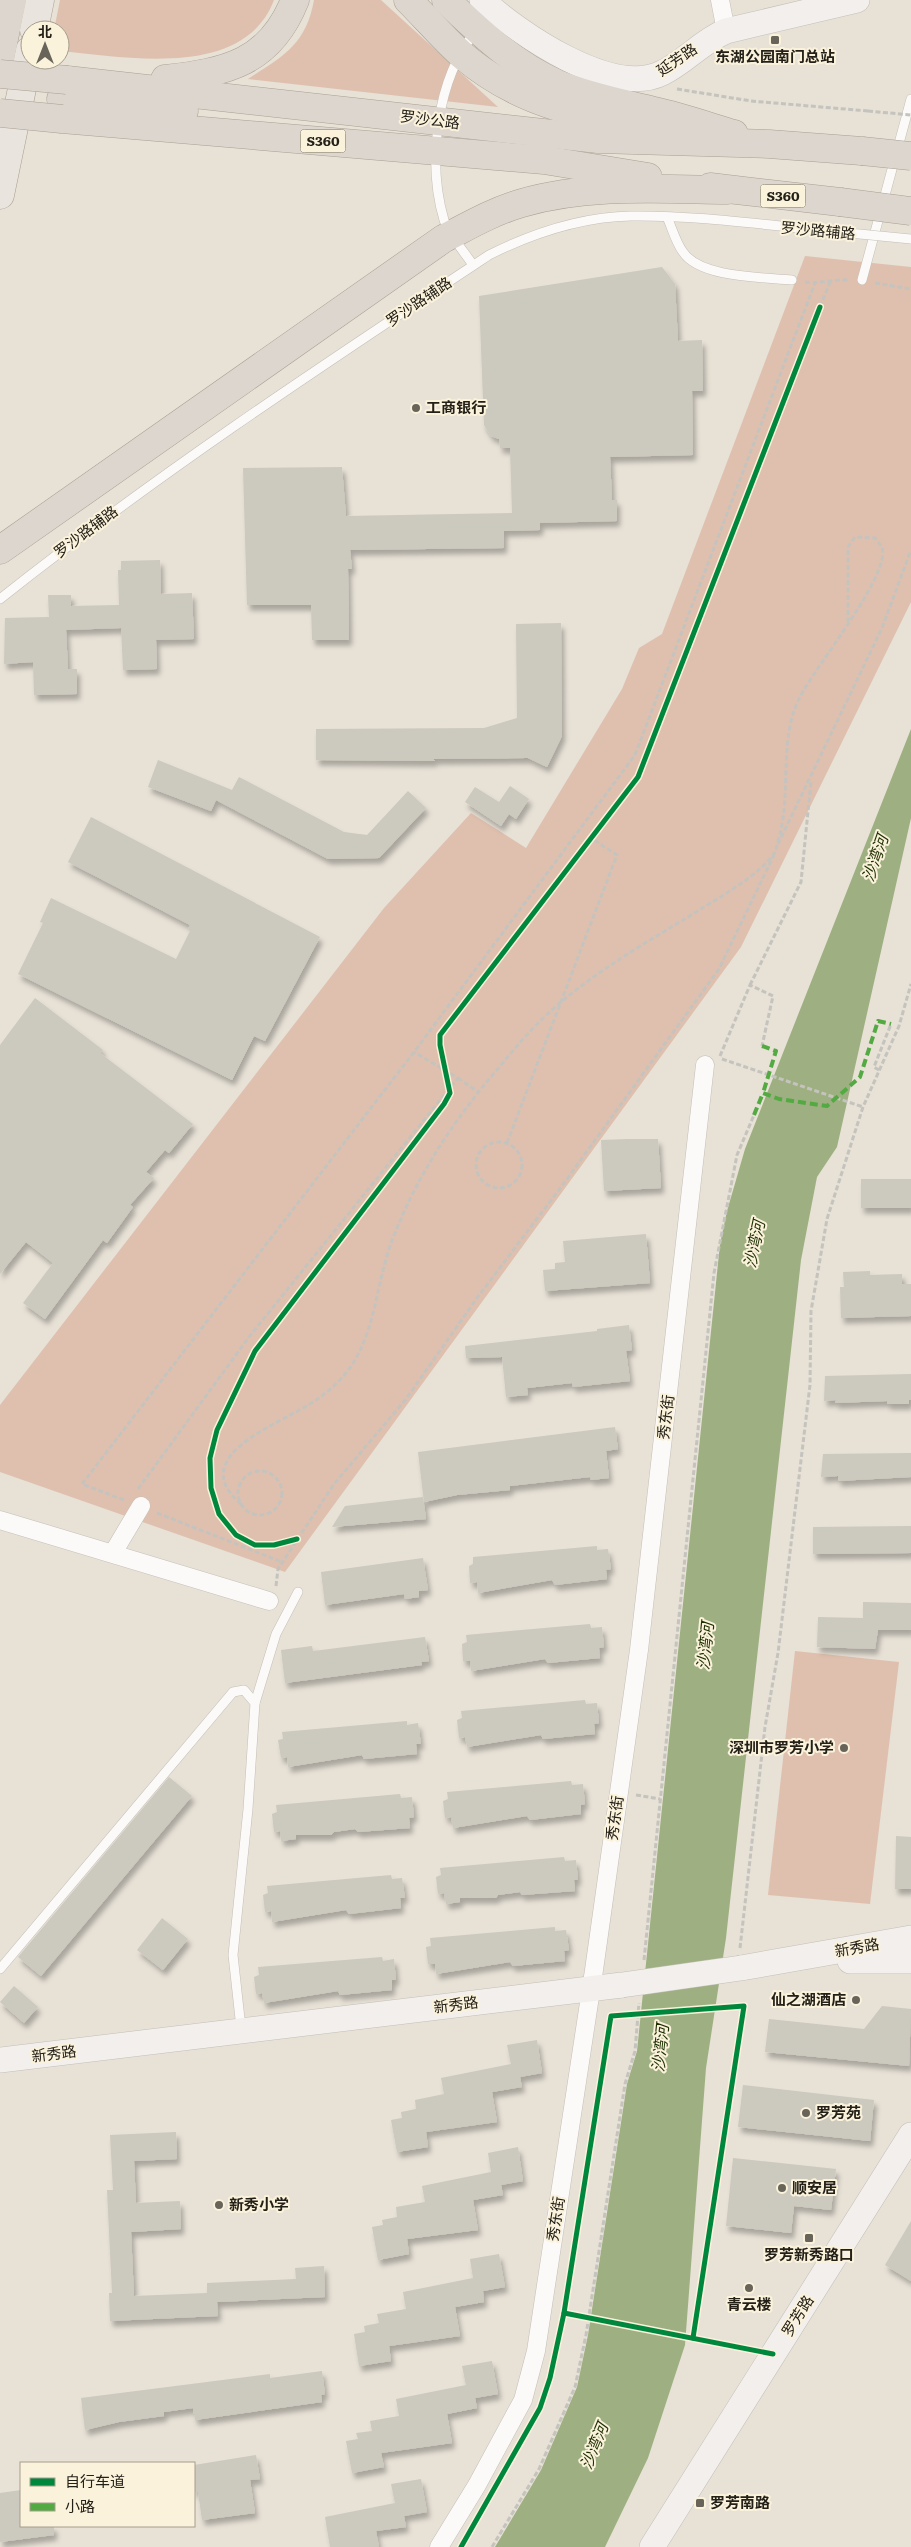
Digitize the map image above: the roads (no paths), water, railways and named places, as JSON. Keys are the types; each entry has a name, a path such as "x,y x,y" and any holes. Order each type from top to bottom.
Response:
{"highway":[{"path":"0,58 12,0"},
{"path":"118,84 209,74 245,60 270,44 286,23 295,0"},
{"path":"408,0 462,55 499,82 530,98 559,109 591,117 769,144"},
{"path":"446,0 483,36 521,64 558,84 600,98 656,111 769,144"},
{"name":"罗沙公路","path":"0,74 63,99 544,160 727,190 911,211"},
{"name":"罗沙公路","path":"0,113 118,84 598,139 769,144 911,156"},
{"path":"0,93 63,99"},
{"path":"0,550 442,239 486,216 522,203 559,195 600,190 645,188 727,190"}],"main road":[{"path":"36,20 40,0"},
{"name":"延芳路","path":"486,12 547,49 613,75 639,78 662,73 709,38 726,31 857,0"},
{"path":"0,195 26,70"},
{"name":"新秀路","path":"0,2060 592,1989 631,1993 747,1961 911,1938"},
{"path":"747,1961 911,1961"},
{"name":"罗芳路","path":"652,2547 911,2135"}],"street":[{"path":"720,0 726,31"},
{"name":"秀东街","path":"439,2547 477,2485 523,2400 536,2351 592,1989 639,1650 705,1065"},
{"path":"113,1553 135,1504"},
{"path":"0,1520 269,1601"}],"lane":[{"path":"474,265 444,222 437,172 437,132 446,83 466,42 486,12"},
{"path":"862,280 911,99"},
{"name":"罗沙路辅路","path":"0,599 80,535 240,423 474,265 516,242 554,229 620,217 667,217 911,239"},
{"path":"667,217 683,253 698,266 723,272 792,280"},
{"path":"241,2031 233,1955 248,1809 255,1703 276,1634 298,1592"},
{"path":"0,1969 233,1692 244,1690 255,1703"}],"water":[{"name":"沙湾河","path":"911,729 911,818 837,1147 817,1177 801,1260 726,1938 706,2068 685,2345 648,2458 605,2547 495,2547 541,2470 577,2387 588,2335 627,2084 637,2051 720,1244 727,1211 745,1149"}],"place":[{"name":"东湖公园南门总站","path":"775,40"},
{"name":"工商银行","path":"416,408"},
{"name":"深圳市罗芳小学","path":"844,1748"},
{"name":"仙之湖酒店","path":"856,2000"},
{"name":"罗芳苑","path":"806,2113"},
{"name":"顺安居","path":"782,2188"},
{"name":"新秀小学","path":"219,2205"},
{"name":"罗芳新秀路口","path":"809,2238"},
{"name":"青云楼","path":"749,2288"},
{"name":"罗芳南路","path":"700,2503"}]}
